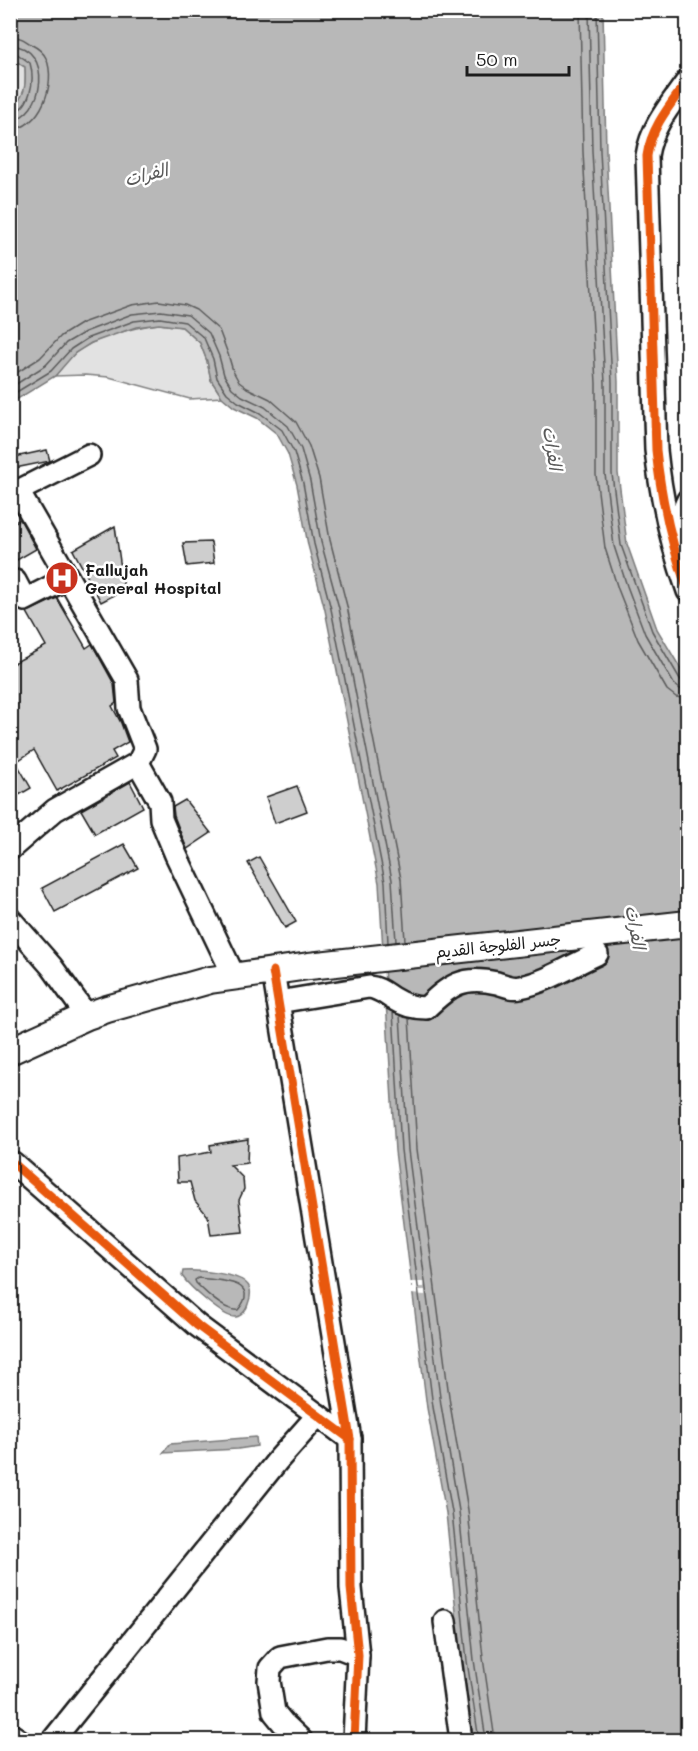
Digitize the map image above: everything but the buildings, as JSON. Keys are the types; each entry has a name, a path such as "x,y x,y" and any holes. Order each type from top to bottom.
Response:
{"main road":[{"name":"جسر الفلوجة القديم","path":"10,1051 87,1016 121,1004 210,980 273,970 687,924"}],"street":[{"path":"687,80 655,127 647,156 656,450 667,524 687,591"},
{"path":"10,849 55,810 138,763 145,749 129,708 127,680 68,578 14,494 89,455"},
{"path":"661,494 674,498 687,498 680,528 687,561"},
{"path":"15,581 25,600 68,578"},
{"path":"138,763 160,802 161,819 176,855 234,976"},
{"path":"10,919 52,967 87,1016"},
{"path":"278,1002 378,987 393,999 415,1008 426,1008 444,991 465,981 480,980 517,988 540,981 597,954"},
{"path":"273,970 350,1439 351,1588 358,1655 354,1740"},
{"path":"10,1163 13,1163 198,1326 350,1439"},
{"path":"53,1740 278,1460 318,1415"},
{"path":"445,1621 461,1740"},
{"path":"301,1740 274,1712 269,1681 270,1668 280,1657 327,1648 340,1648 358,1655"},
{"path":"10,1734 19,1740"}],"shaded area":[{"path":"10,58 25,67 25,85 22,95 11,109"},
{"path":"159,324 182,327 200,343 211,380 222,397 190,399 109,377 55,376 74,354 92,343 127,331"}],"water":[{"name":"الفرات","path":"11,11 603,11 606,151 618,382 618,473 627,544 657,629 688,681 687,1740 473,1740 461,1661 446,1513 427,1408 395,1151 379,883 325,610 308,545 297,485 288,454 277,434 257,418 234,407 222,397 211,380 200,343 182,327 159,324 136,327 91,343 75,353 55,376 11,403 10,109 19,100 24,90 25,67 11,58"},
{"path":"183,1271 216,1273 241,1280 248,1285 250,1290 250,1298 245,1310 236,1317 223,1313 192,1287 182,1276"},
{"path":"256,1437 257,1446 163,1453 170,1444"}],"pier":[{"path":"409,1282 425,1282 424,1287 419,1287 419,1290 425,1290 425,1295 410,1294 409,1290 412,1290 412,1285 409,1285"}],"cycle path":[{"path":"688,80 657,126 647,156 656,450 667,521 688,591"},
{"path":"273,971 350,1439 351,1588 358,1655 354,1740"},
{"path":"10,1163 13,1163 198,1326 350,1439"}],"place":[{"name":"Fallujah General Hospital","path":"62,578"}]}
